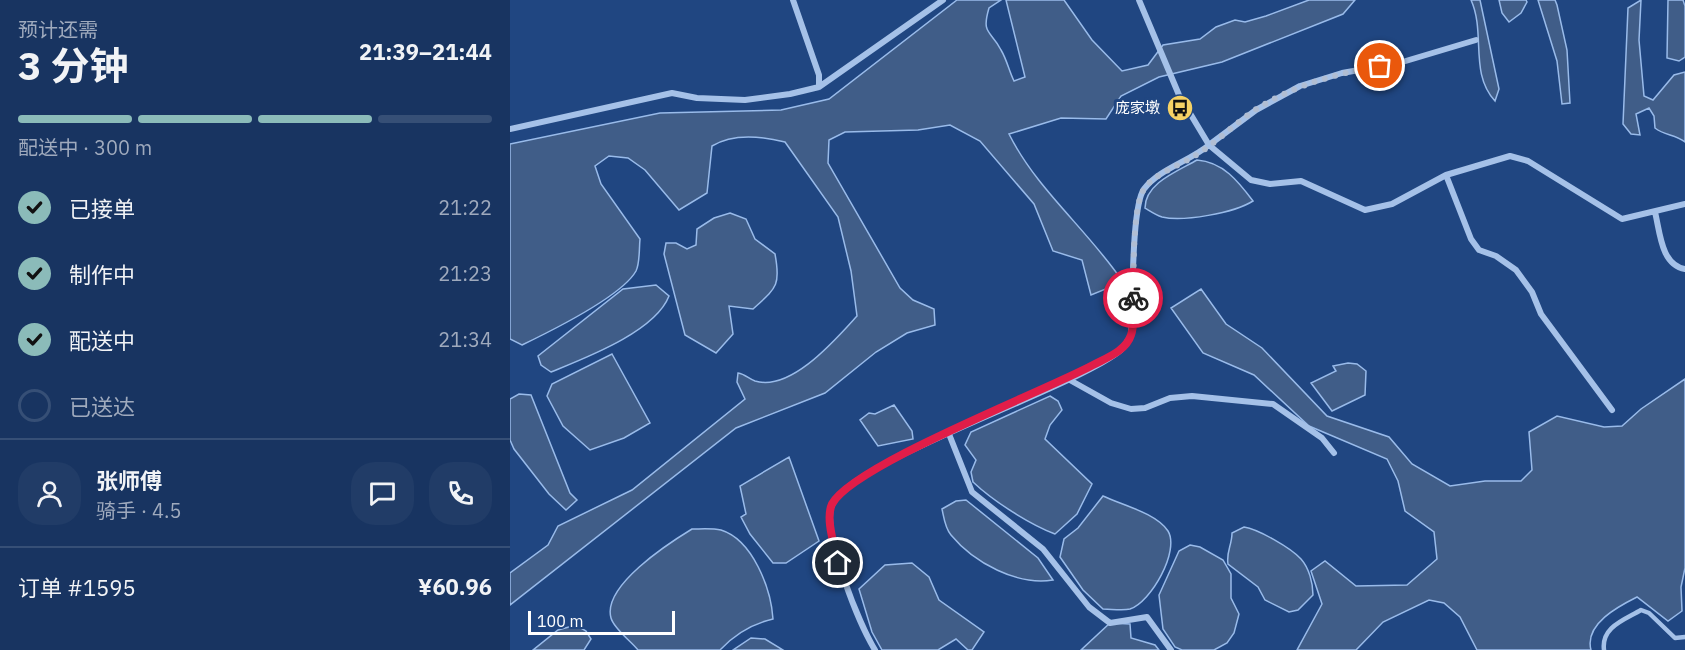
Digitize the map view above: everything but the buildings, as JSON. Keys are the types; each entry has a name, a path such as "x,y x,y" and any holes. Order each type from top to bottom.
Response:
{"street":[{"path":"793,0 819,75 819,87"},
{"path":"510,129 672,93 697,98 745,100 790,94 819,87 943,0"},
{"path":"1139,0 1179,95 1209,145 1251,180 1270,184 1301,181 1365,210 1392,204 1446,175 1510,156 1528,161 1622,219 1685,204"},
{"path":"875,650 838,563 831,525 831,506 844,489 886,463 1068,379 1121,350 1131,335 1137,210 1143,190 1160,176 1196,156 1256,110 1300,86 1342,73 1399,63 1476,40"},
{"path":"1446,175 1472,239 1479,250 1496,256 1516,270 1532,292 1541,314 1612,410"},
{"path":"1655,212 1667,259 1685,269"},
{"path":"1068,379 1111,403 1131,410 1145,408 1170,398 1192,396 1273,404 1322,438 1334,453"},
{"path":"949,434 972,492 1043,549 1089,607 1110,623 1147,617 1172,650"}],"lane":[{"path":"1604,650 1604,638 1608,630 1641,610 1649,613 1675,638 1685,637"}],"water":[{"path":"957,0 1001,0 989,8 986,23 988,32 1003,54 1014,81 1025,77 1006,0 1064,0 1092,40 1122,71 1148,65 1163,45 1200,39 1216,27 1235,20 1245,22 1309,0 1355,0 1343,14 1222,62 1159,77 1121,96 1106,119 1061,118 1009,134 1048,192 1123,282 1091,295 1082,260 1053,251 1034,204 980,141 950,125 918,130 845,132 829,140 828,163 900,288 913,300 934,309 935,325 907,333 876,352 825,393 736,428 510,605 510,573 548,545 558,526 632,490 745,399 737,382 738,373 755,381 769,382 783,379 798,371 825,350 857,316 851,271 838,217 785,142 757,137 738,137 712,146 707,193 679,210 645,170 628,158 609,156 595,166 601,184 640,239 636,271 628,281 601,302 522,345 510,339 510,144 660,113 781,110 829,99"},
{"path":"1471,0 1480,0 1499,89 1495,101 1482,78 1477,26"},
{"path":"1499,0 1526,0 1527,2 1521,13 1509,22 1502,13"},
{"path":"1538,0 1555,0 1557,5 1567,50 1570,103 1562,104 1557,61"},
{"path":"1641,0 1639,40 1644,96 1653,100 1674,75 1685,72 1685,142 1655,128 1654,116 1649,108 1636,114 1640,135 1631,134 1623,124 1628,8"},
{"path":"1668,0 1683,0 1685,6 1685,57 1679,61 1667,58"},
{"path":"1197,160 1215,164 1229,174 1253,201 1221,213 1182,218 1162,217 1145,208 1146,199 1156,185 1172,173"},
{"path":"730,213 746,219 755,239 775,254 777,280 772,291 753,309 729,306 733,334 716,353 685,335 664,254 666,243 676,243 687,249 696,245 697,229 714,218"},
{"path":"656,285 669,296 661,309 634,332 600,351 551,372 541,365 538,356 623,289"},
{"path":"1201,289 1226,324 1262,348 1327,416 1389,437 1412,464 1450,486 1485,481 1521,481 1532,470 1529,432 1557,416 1604,427 1622,426 1641,409 1685,379 1685,568 1681,587 1682,611 1668,621 1637,597 1621,605 1598,624 1590,641 1591,650 1477,650 1460,617 1444,603 1429,600 1383,622 1356,650 1297,650 1322,604 1311,571 1325,561 1356,586 1407,585 1437,559 1434,532 1405,511 1398,481 1387,459 1309,426 1254,375 1203,353 1171,308"},
{"path":"612,354 650,423 624,438 590,450 563,426 547,396 552,384"},
{"path":"1357,364 1366,371 1365,395 1332,411 1311,383 1336,371 1333,366"},
{"path":"519,394 531,395 570,493 577,500 566,510 549,494 514,449 510,440 510,399"},
{"path":"1050,396 1058,401 1062,410 1050,425 1045,439 1092,484 1077,514 1055,534 1012,511 973,482 971,472 976,460 965,445 971,432"},
{"path":"894,405 912,431 913,439 878,446 860,420 869,413 875,414"},
{"path":"789,457 819,541 786,563 773,563 750,534 741,517 746,514 740,486"},
{"path":"1103,496 1155,519 1168,531 1171,540 1167,563 1154,587 1146,597 1130,609 1103,609 1083,590 1060,557 1064,539 1078,528"},
{"path":"966,500 1038,558 1053,580 1040,581 1011,576 984,563 961,545 947,529 942,509 956,501"},
{"path":"1244,527 1274,540 1304,563 1310,576 1313,595 1298,610 1289,612 1265,600 1258,587 1228,564 1232,533"},
{"path":"692,529 721,530 732,535 742,544 751,555 764,580 773,619 744,630 720,650 638,650 613,622 611,606 627,579 668,544"},
{"path":"1190,545 1200,547 1223,560 1231,574 1231,598 1239,614 1234,633 1227,643 1214,650 1182,650 1175,647 1163,629 1159,595 1179,551"},
{"path":"912,563 929,577 939,600 984,632 972,650 968,650 956,639 938,650 882,650 872,632 859,589 885,565"},
{"path":"1110,623 1130,624 1131,638 1155,645 1159,650 1081,650"},
{"path":"576,625 586,631 591,639 584,650 533,650 558,630"},
{"path":"751,638 765,639 783,650 733,650"}],"way so far":[{"path":"1133,298 1137,210 1143,190 1160,176 1196,156 1256,110 1300,86 1342,73 1380,66"}],"place":[{"name":"庞家墩","path":"1180,108"}],"route":[{"path":"838,563 831,525 831,506 844,489 886,463 1068,379 1121,350 1131,335 1133,298"}]}
